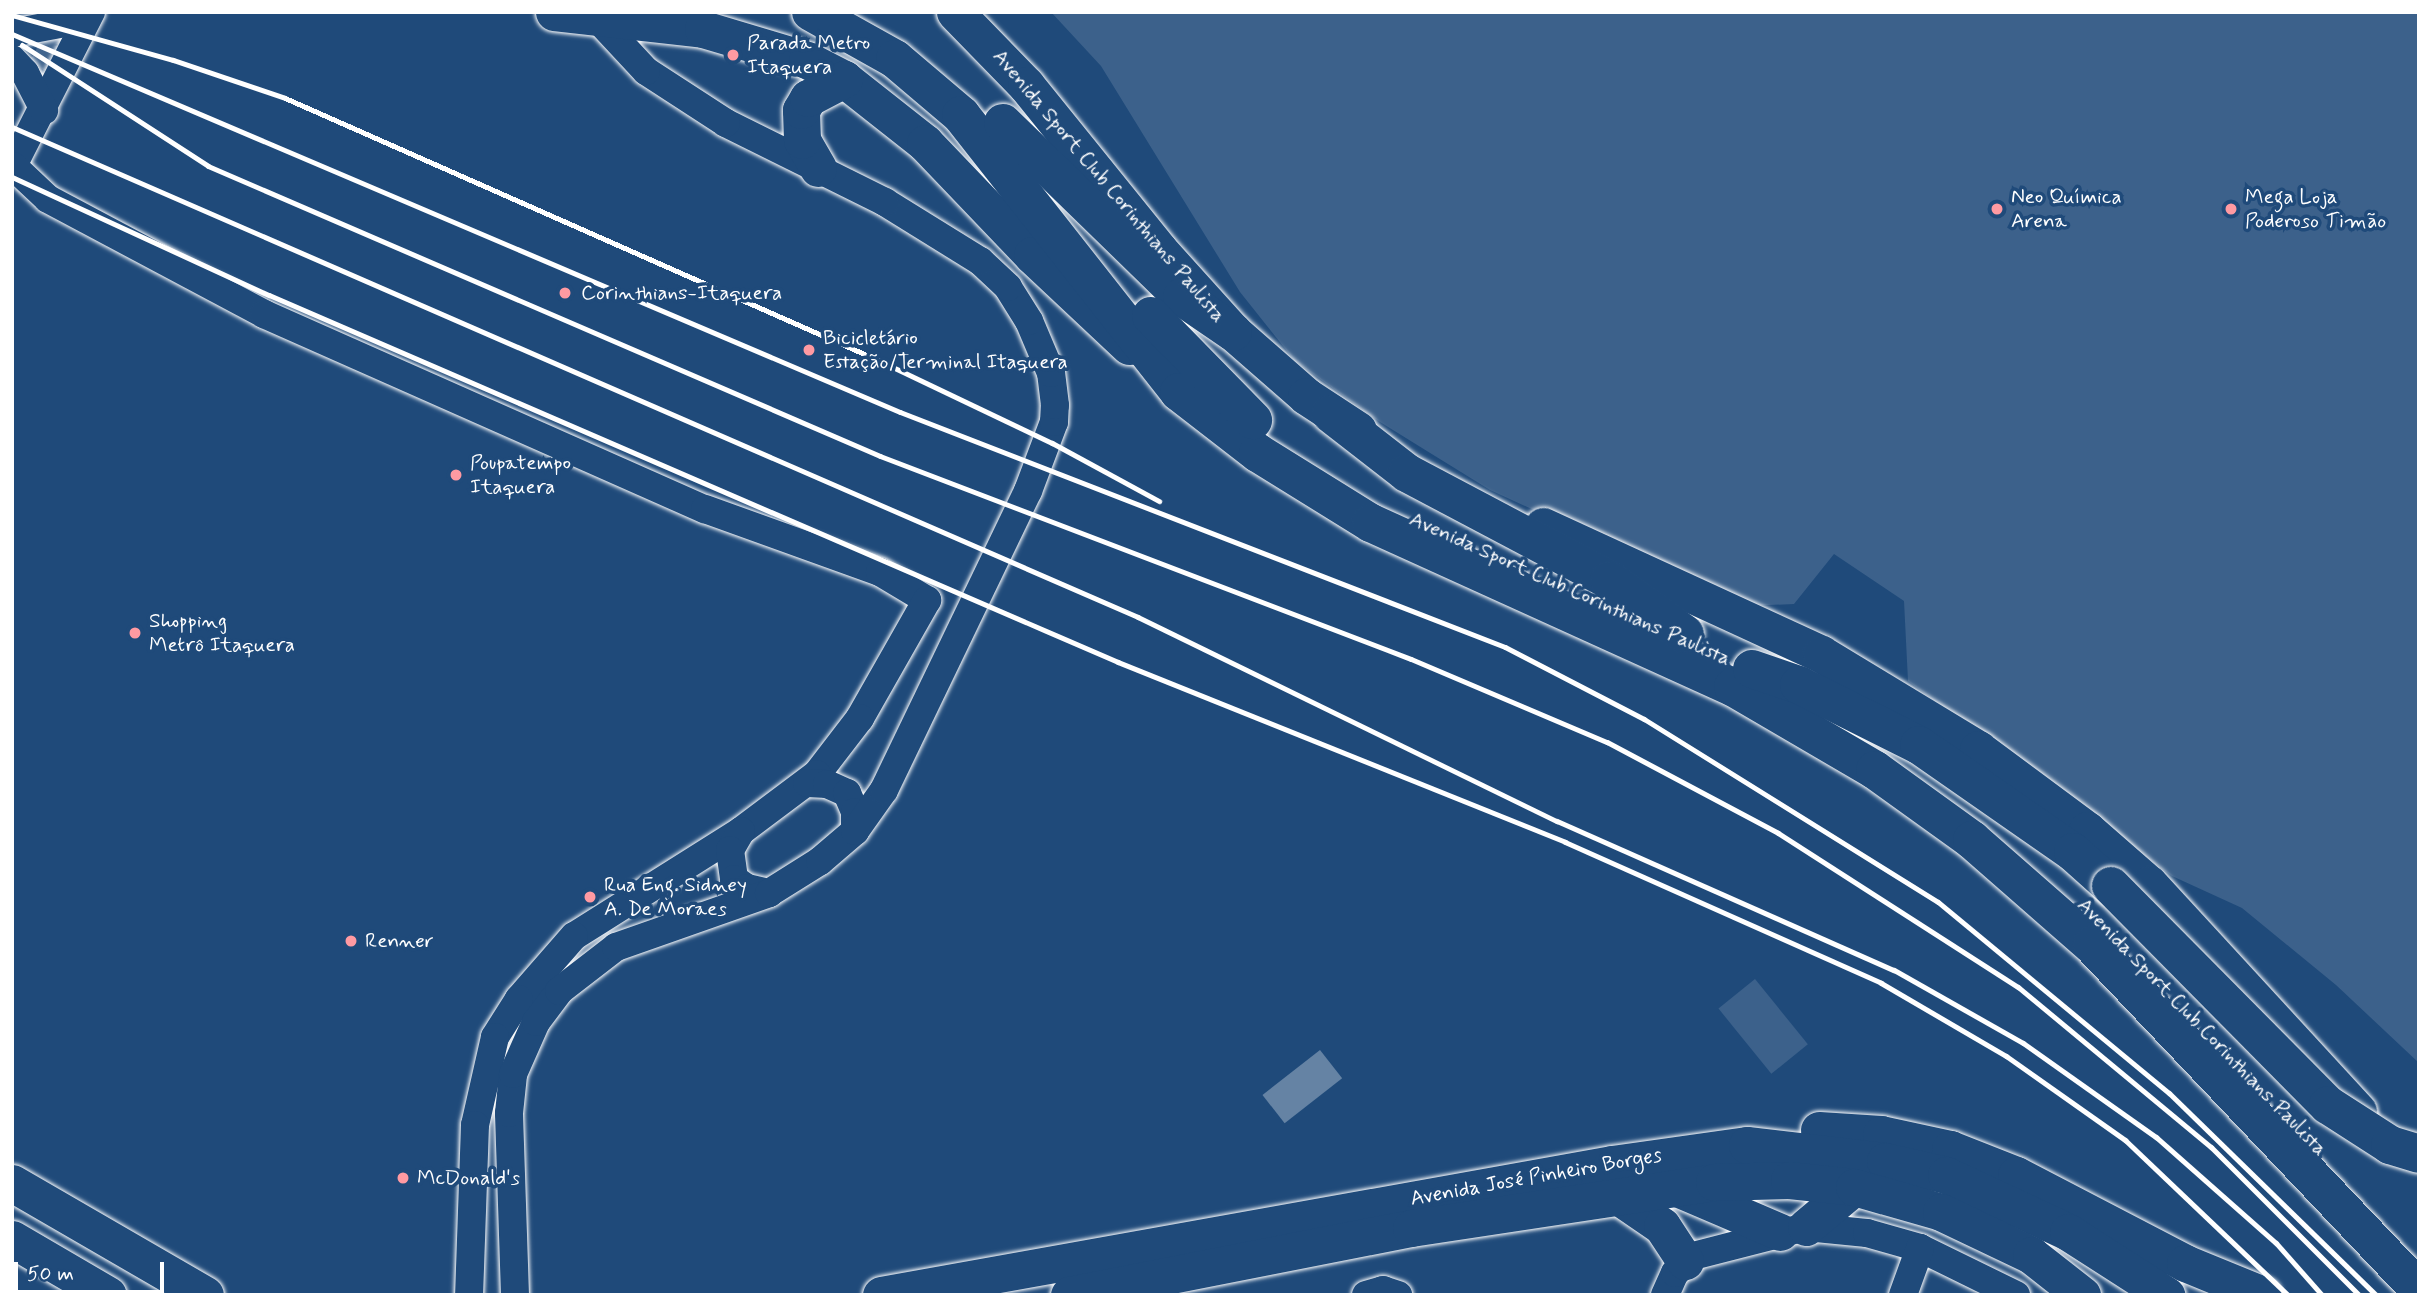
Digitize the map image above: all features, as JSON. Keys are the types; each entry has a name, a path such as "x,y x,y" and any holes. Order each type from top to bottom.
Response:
{"highway":[{"name":"Avenida Sport Club Corinthians Paulista","path":"811,12 895,59 961,115 1179,392 1258,453 1371,523 1733,687 1923,802 2034,890 2092,945 2419,1289"},
{"name":"Avenida Sport Club Corinthians Paulista","path":"872,12 926,50 1003,123 1113,272 1184,354 1240,410 1281,442 1384,507 1685,635 1752,669 1937,783 2037,862 2131,948 2419,1253"},
{"path":"1003,123 1182,298 1233,332"},
{"path":"1331,414 1406,473 1609,580 1685,635"},
{"path":"1752,669 1799,685 1919,746 2073,852 2328,1105 2390,1145 2419,1154"}],"main road":[{"name":"Avenida Sport Club Corinthians Paulista","path":"554,12 703,29 766,46 844,79 925,144 1032,255 1179,392"},
{"path":"729,12 747,35 766,46"},
{"name":"Avenida Sport Club Corinthians Paulista","path":"955,12 1026,85 1159,250 1233,332 1331,414 1510,512 1821,654 1978,750 2087,830 2149,884 2419,1171"},
{"path":"818,168 802,139 801,110 808,98 844,79"},
{"path":"1747,1145 1800,1129 1881,1134 1950,1149 2004,1170 2185,1263 2263,1295"},
{"name":"Avenida José Pinheiro Borges","path":"881,1295 1585,1169 1747,1145 1885,1161 1945,1175 2068,1231 2166,1295"},
{"name":"Avenida José Pinheiro Borges","path":"1069,1295 1411,1228 1676,1188 1789,1180 1854,1187 1893,1196 1981,1230 2031,1255 2086,1294"},
{"path":"13,1186 205,1295"},
{"path":"1676,1188 1793,1229 1854,1187"},
{"path":"1618,1196 1662,1226 1685,1261"},
{"path":"12,1239 108,1295"}],"street":[{"path":"12,33 89,16"},
{"path":"89,16 44,110 13,166 48,199 264,314 705,509 880,572 928,600 860,718 807,783 741,831 574,936 526,990 495,1037 475,1125 469,1295"},
{"path":"515,1295 509,1113 513,1074 536,1022 559,991 616,947 727,911 769,892 820,861 855,831 884,790 1028,491 1054,422 1055,405 1044,351 1008,287 957,244 818,168 726,122 646,71 594,16"},
{"path":"12,59 25,72 44,110"},
{"path":"807,783 827,785 847,793 855,812 855,831"},
{"path":"741,831 730,850 734,879 747,888 769,892"},
{"path":"1665,1295 1685,1261 1712,1248 1793,1229 1867,1233 1920,1248 2016,1295"},
{"path":"1903,1295 1920,1248"},
{"path":"1366,1295 1383,1290 1398,1295"}],"shaded area":[{"name":"Neo Química Arena","path":"1051,12 2419,12 2419,1063 2336,985 2242,908 2172,876 1908,681 1904,601 1834,554 1794,604 1745,606 1490,490 1380,422 1295,361 1240,292 1101,66"},
{"path":"1755,979 1808,1044 1771,1074 1718,1009"},
{"path":"1320,1050 1342,1078 1285,1123 1262,1095"}],"tunnel":[{"path":"25,73 42,69 54,45 52,36 43,30"}],"railway":[{"path":"12,15 173,60 285,98 878,360 1052,443 1159,501"},
{"path":"12,34 900,412 1505,647 1644,719 1938,902 2169,1093 2376,1295"},
{"path":"22,45 208,166 880,456 1411,659 1607,742 1778,833 2018,987 2211,1147 2359,1295"},
{"path":"12,127 1138,617 1557,821 1894,970 2023,1043 2156,1137 2276,1243 2322,1295"},
{"path":"12,177 269,295 1118,662 1565,842 1881,983 2006,1056 2125,1140 2288,1295"}],"place":[{"name":"Parada Metro Itaquera","path":"733,55"},
{"name":"Neo Química Arena","path":"1997,209"},
{"name":"Mega Loja Poderoso Timão","path":"2231,209"},
{"name":"Corinthians-Itaquera","path":"565,293"},
{"name":"Bicicletário Estação/Terminal Itaquera","path":"809,350"},
{"name":"Poupatempo Itaquera","path":"456,475"},
{"name":"Shopping Metrô Itaquera","path":"135,633"},
{"name":"Rua Eng. Sidney A. De Moraes","path":"590,897"},
{"name":"Renner","path":"351,941"},
{"name":"McDonald's","path":"403,1178"}]}
